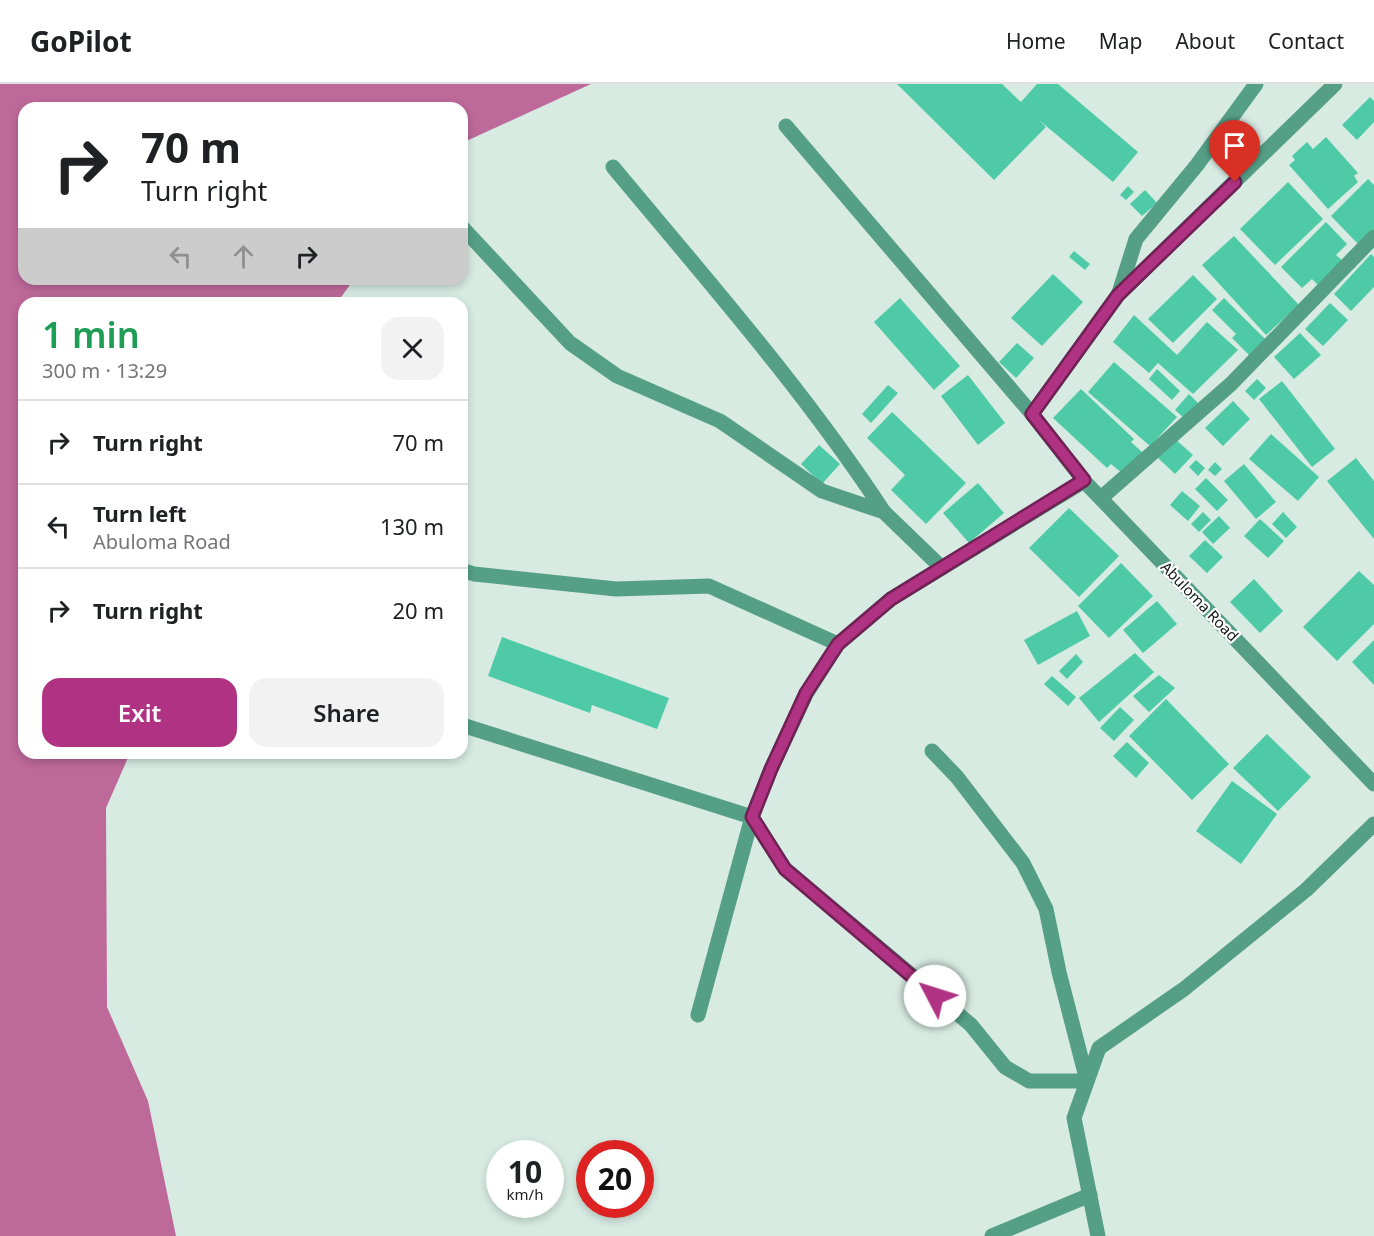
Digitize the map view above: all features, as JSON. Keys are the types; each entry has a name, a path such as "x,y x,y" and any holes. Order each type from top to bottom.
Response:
{"street":[{"path":"1118,295 1136,239 1197,165 1256,84"},
{"path":"1032,414 1118,295 1335,84"},
{"name":"Abuloma Road","path":"786,126 1032,414 1084,480 1374,784"},
{"path":"613,167 778,366 848,457 884,512 942,568"},
{"path":"468,232 570,343 617,376 720,421 822,491 884,512"},
{"path":"1101,498 1231,384 1374,237"},
{"path":"698,1015 752,817 806,693 838,644 891,599 1084,480"},
{"path":"468,572 616,589 709,586 838,644"},
{"path":"468,727 752,817 785,869 971,1025 1005,1067 1029,1081 1088,1081"},
{"path":"932,751 957,777 1023,863 1046,909 1059,972 1088,1081"},
{"path":"1098,1236 1074,1118 1099,1048 1184,989 1297,897 1374,824"},
{"path":"992,1236 1090,1195"}],"shaded area":[{"path":"0,84 591,84 468,140 468,102 18,102 18,285 350,285 341,297 18,297 18,759 127,759 106,808 107,1007 148,1101 176,1236 0,1236"}],"building":[{"path":"897,84 1002,84 1021,102 1037,84 1058,84 1138,152 1113,182 1039,120 1046,127 994,180"},
{"path":"1370,97 1374,101 1374,122 1357,140 1342,125"},
{"path":"1326,137 1358,173 1354,176 1358,182 1328,209 1289,165 1295,160 1292,156 1307,142 1313,149"},
{"path":"1368,179 1374,185 1374,229 1358,244 1331,216"},
{"path":"1288,182 1323,219 1275,265 1240,229"},
{"path":"1128,186 1134,192 1126,200 1120,195"},
{"path":"1145,190 1157,203 1142,216 1130,204"},
{"path":"1326,222 1347,244 1336,255 1344,262 1319,286 1312,279 1302,288 1281,267"},
{"path":"1234,236 1299,305 1266,335 1202,265"},
{"path":"1074,251 1090,264 1085,270 1069,257"},
{"path":"1371,254 1374,257 1374,287 1351,311 1334,294"},
{"path":"1053,274 1083,302 1042,346 1011,318"},
{"path":"1193,275 1217,299 1173,343 1148,319"},
{"path":"900,298 960,366 934,390 874,322"},
{"path":"1224,298 1267,341 1251,357 1232,338 1236,334 1212,310"},
{"path":"1330,303 1348,320 1323,346 1305,329"},
{"path":"1134,315 1177,355 1207,322 1238,350 1193,394 1158,363 1149,373 1113,342"},
{"path":"1300,333 1321,355 1294,379 1274,357"},
{"path":"1017,343 1034,358 1016,378 999,362"},
{"path":"1114,362 1177,417 1150,446 1088,392"},
{"path":"1157,369 1180,391 1172,400 1149,379"},
{"path":"968,375 1005,423 978,445 941,396"},
{"path":"1257,379 1266,388 1254,400 1245,391"},
{"path":"1282,381 1335,449 1312,467 1259,399"},
{"path":"888,385 898,393 871,423 862,414"},
{"path":"1081,389 1134,439 1131,442 1143,453 1123,474 1111,464 1107,468 1053,418"},
{"path":"1189,394 1199,404 1185,419 1175,410"},
{"path":"1233,401 1250,419 1223,446 1205,428"},
{"path":"892,412 966,483 926,524 891,490 905,475 867,438"},
{"path":"1271,434 1319,477 1298,501 1249,459"},
{"path":"1174,438 1193,455 1175,474 1156,456"},
{"path":"819,445 840,464 822,484 801,464"},
{"path":"1356,458 1374,481 1374,539 1327,481"},
{"path":"1196,460 1205,468 1198,476 1189,467"},
{"path":"1215,462 1222,469 1215,476 1208,470"},
{"path":"1244,464 1276,502 1256,519 1224,481"},
{"path":"1206,478 1228,500 1217,511 1195,489"},
{"path":"978,483 1004,513 969,543 943,513"},
{"path":"1182,491 1200,506 1188,521 1170,505"},
{"path":"1069,508 1119,556 1079,597 1029,548"},
{"path":"1203,512 1211,520 1199,532 1191,524"},
{"path":"1283,512 1297,527 1286,538 1272,524"},
{"path":"1219,516 1230,528 1213,544 1202,532"},
{"path":"1260,519 1284,541 1268,558 1244,536"},
{"path":"1205,540 1223,557 1207,573 1189,556"},
{"path":"1121,563 1153,596 1109,638 1078,606"},
{"path":"1359,571 1374,585 1374,624 1337,661 1303,627"},
{"path":"1254,579 1283,611 1260,633 1230,602"},
{"path":"1157,601 1177,624 1143,653 1123,630"},
{"path":"1077,611 1090,636 1038,665 1024,640"},
{"path":"502,637 669,698 657,729 592,705 590,713 488,676"},
{"path":"1374,640 1374,685 1352,662"},
{"path":"1135,653 1154,672 1099,722 1079,698"},
{"path":"1076,654 1083,662 1067,679 1059,671"},
{"path":"1159,675 1175,688 1149,712 1133,696"},
{"path":"1052,676 1076,697 1068,706 1044,684"},
{"path":"1166,699 1229,764 1192,800 1129,736"},
{"path":"1120,707 1134,720 1114,741 1100,728"},
{"path":"1267,734 1311,777 1278,811 1233,768"},
{"path":"1127,742 1149,763 1136,778 1113,756"},
{"path":"1232,781 1277,814 1241,864 1196,831"}],"route":[{"path":"935,996 785,869 752,817 806,693 838,644 891,599 1084,480 1032,414 1118,295 1235,182"}]}
